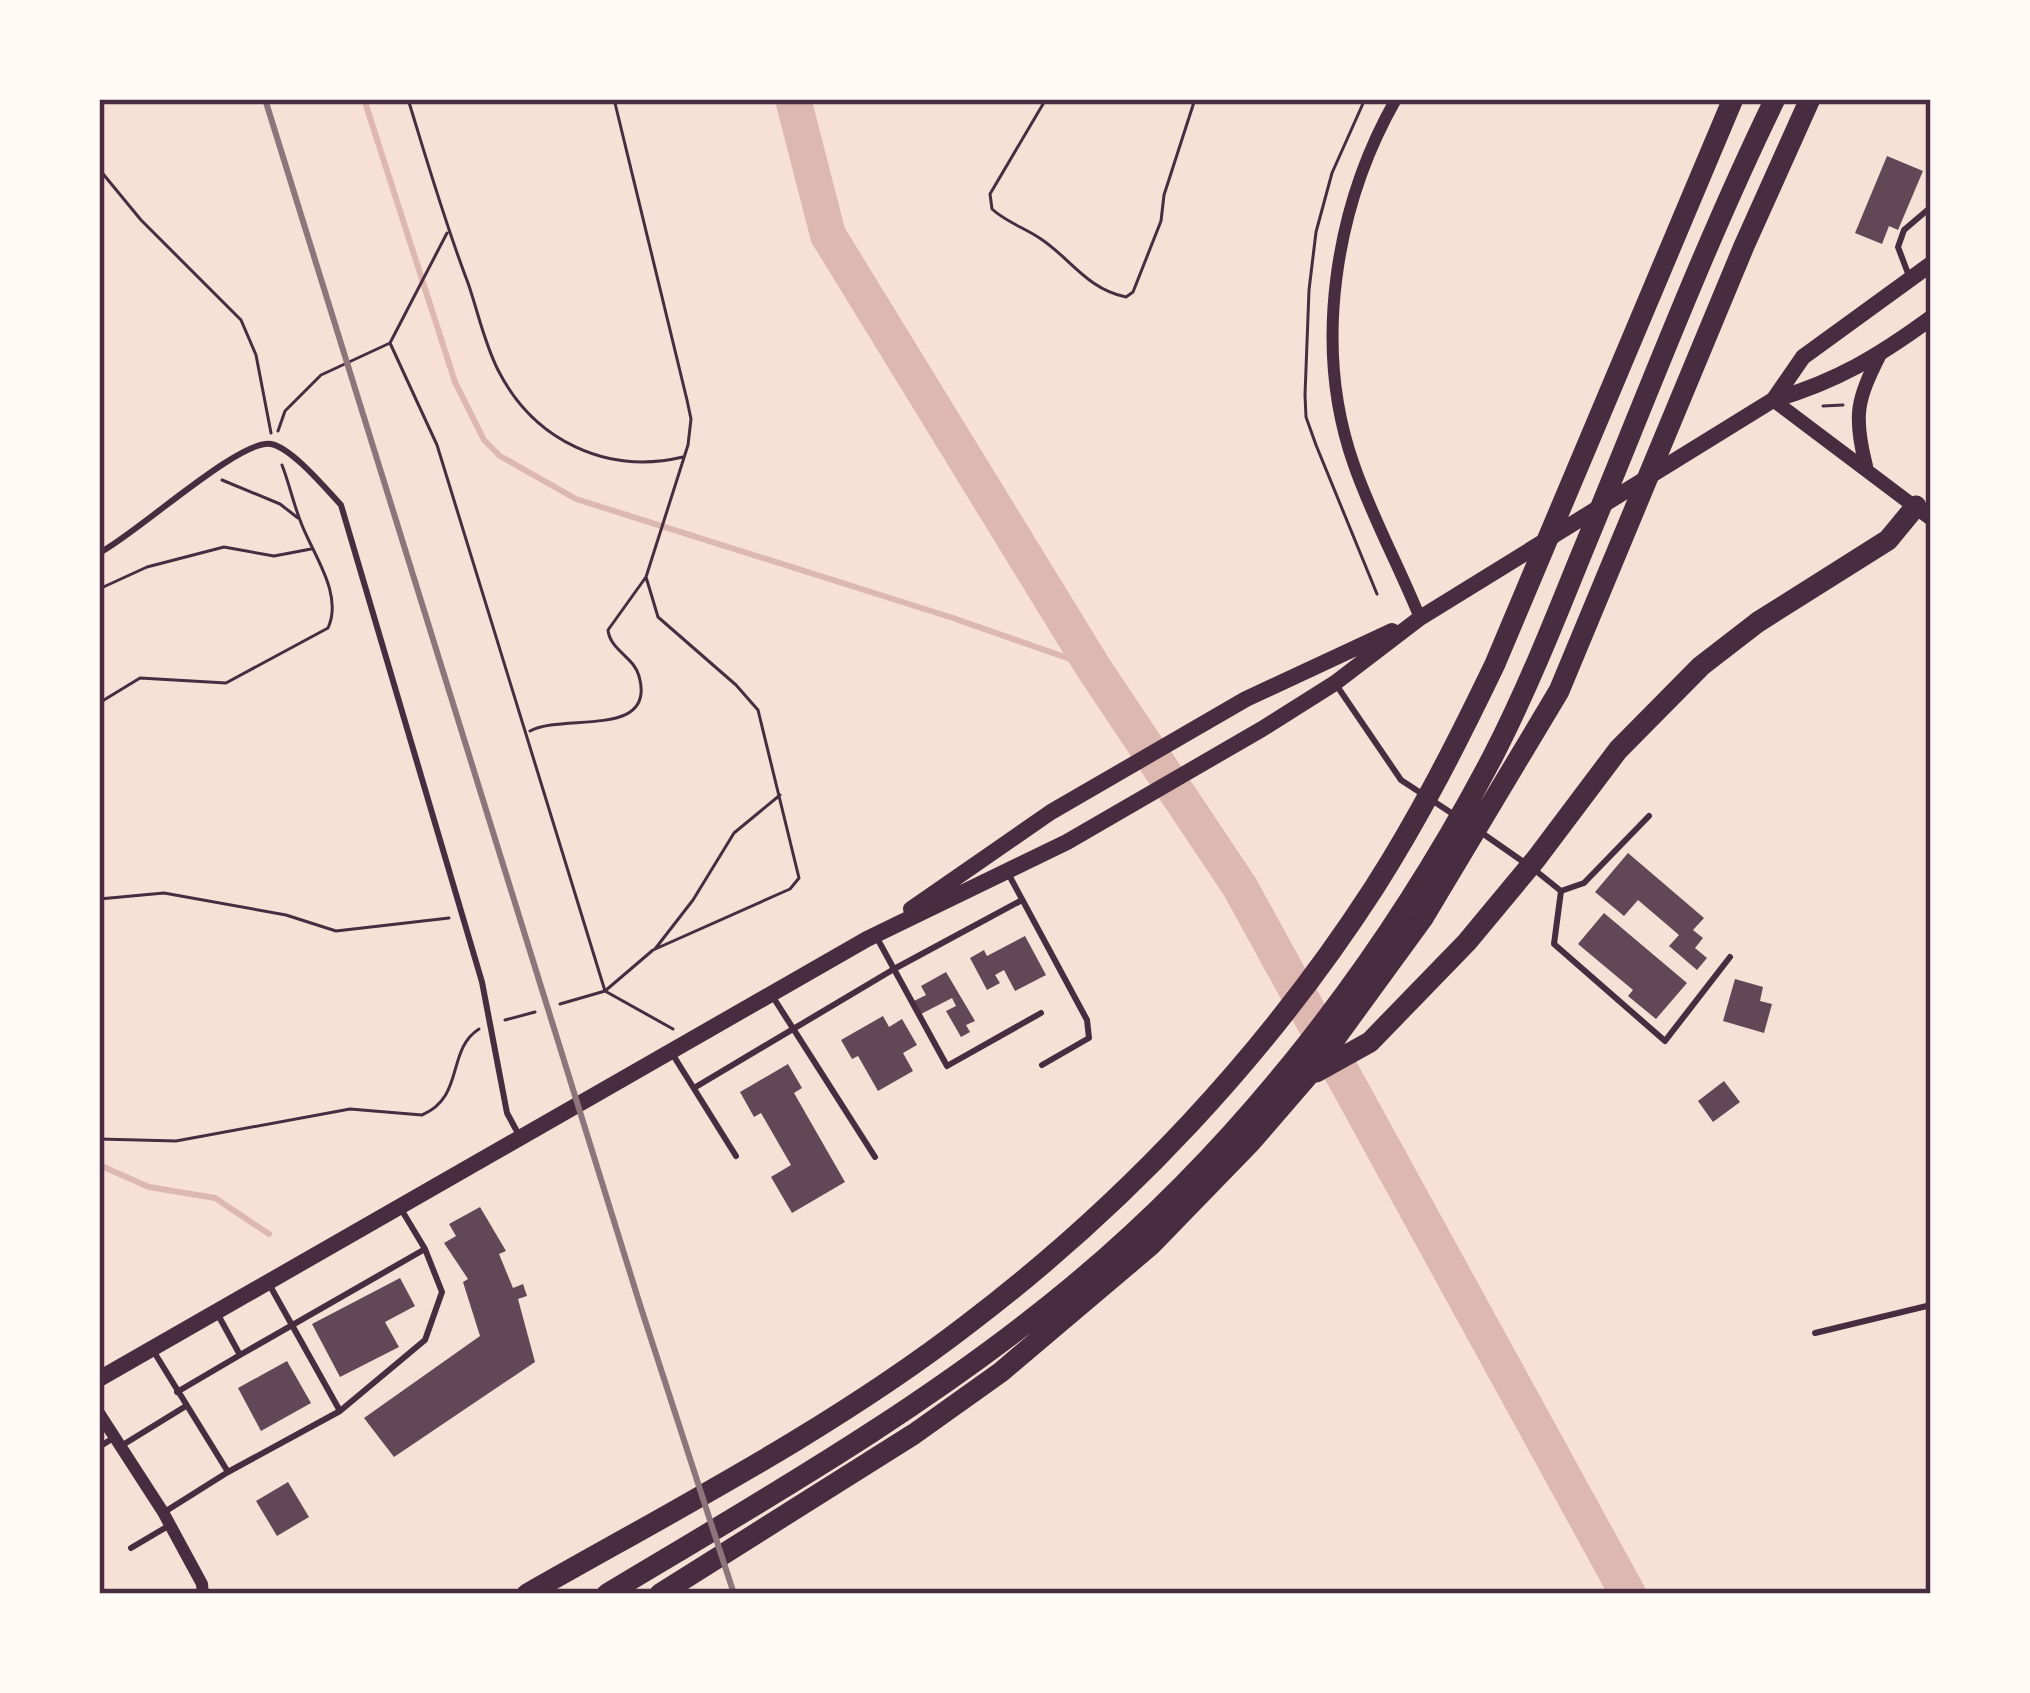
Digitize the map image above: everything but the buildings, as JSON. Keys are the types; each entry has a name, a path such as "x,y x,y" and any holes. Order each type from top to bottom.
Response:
{"highway":[{"path":"527,1594 768,1455 885,1383 967,1325 1114,1199 1201,1112 1270,1031 1372,890 1414,822 1495,664 1733,99"},
{"path":"607,1594 786,1487 989,1352 1143,1238 1296,1058 1356,980 1451,831 1530,679 1774,99"},
{"path":"659,1594 914,1434 1001,1372 1251,1142 1308,1076 1423,918 1559,691 1810,99"},
{"path":"1308,1076 1370,1042 1466,942 1536,860 1618,749 1701,666 1776,609 1923,513"}],"main road":[{"path":"1774,400 1803,356 1931,264"},
{"path":"99,1379 871,937 1066,842 1262,729 1335,683 1420,618 1774,400 1824,385 1931,318"},
{"path":"871,937 1051,812 1246,699 1420,618"}],"street":[{"path":"1396,99 1364,164 1348,212 1334,318 1334,367 1340,418 1353,464 1420,618"},
{"path":"1865,466 1857,406 1880,354"},
{"path":"1774,400 1923,513"},
{"path":"99,1412 166,1519 202,1589"}],"lane":[{"path":"1910,279 1898,247 1904,230 1931,206"},
{"path":"99,553 209,474 246,451 273,444 340,505 463,916 492,1024 507,1112 520,1138"},
{"path":"1335,683 1401,780 1512,852 1561,891"},
{"path":"1561,891 1583,884 1649,816"},
{"path":"1007,872 1087,1020 1089,1038 1042,1065"},
{"path":"1561,891 1554,944 1665,1040 1730,957"},
{"path":"694,1088 894,969 1022,900"},
{"path":"871,937 947,1066 1041,1013"},
{"path":"771,994 875,1157"},
{"path":"671,1052 736,1156"},
{"path":"131,1548 228,1472 340,1411 425,1340 442,1292 425,1249 400,1207"},
{"path":"177,1392 425,1249"},
{"path":"268,1282 340,1411"},
{"path":"1815,1333 1931,1305"},
{"path":"216,1312 240,1354"},
{"path":"152,1348 228,1472"},
{"path":"99,1447 187,1406"}],"path":[{"path":"408,99 448,232 499,373 537,421 608,460 644,465 685,457"},
{"path":"528,732 559,721 618,719 638,707 639,671 607,637 622,607 646,578 685,457 691,419 614,99"},
{"path":"1046,99 990,194 992,209 1045,241 1083,278 1126,297 1133,292 1161,221 1164,195 1196,99"},
{"path":"99,169 153,233 241,320 256,355 273,444 332,601 328,628 226,683 140,678 99,703"},
{"path":"273,444 285,411 321,375 390,343 448,232"},
{"path":"390,343 437,445 605,992 692,1040"},
{"path":"1822,406 1845,405"},
{"path":"209,474 280,504 300,520"},
{"path":"99,589 147,567 224,547 274,556 313,548"},
{"path":"646,578 658,617 758,710 799,874 794,887 653,950"},
{"path":"560,1004 605,992 653,950 693,900 734,833 780,795"},
{"path":"99,898 164,893 286,915 336,931 463,916"},
{"path":"99,1139 176,1141 337,1110 422,1115 448,1094 470,1035 535,1012"}],"waterway":[{"path":"364,99 455,382 484,440 500,456 576,499 1093,667"},
{"path":"793,99 828,235 1093,667 1240,887 1628,1594"},
{"path":"99,1165 149,1187 215,1198 269,1234"}],"railway":[{"path":"265,99 734,1594"}]}
